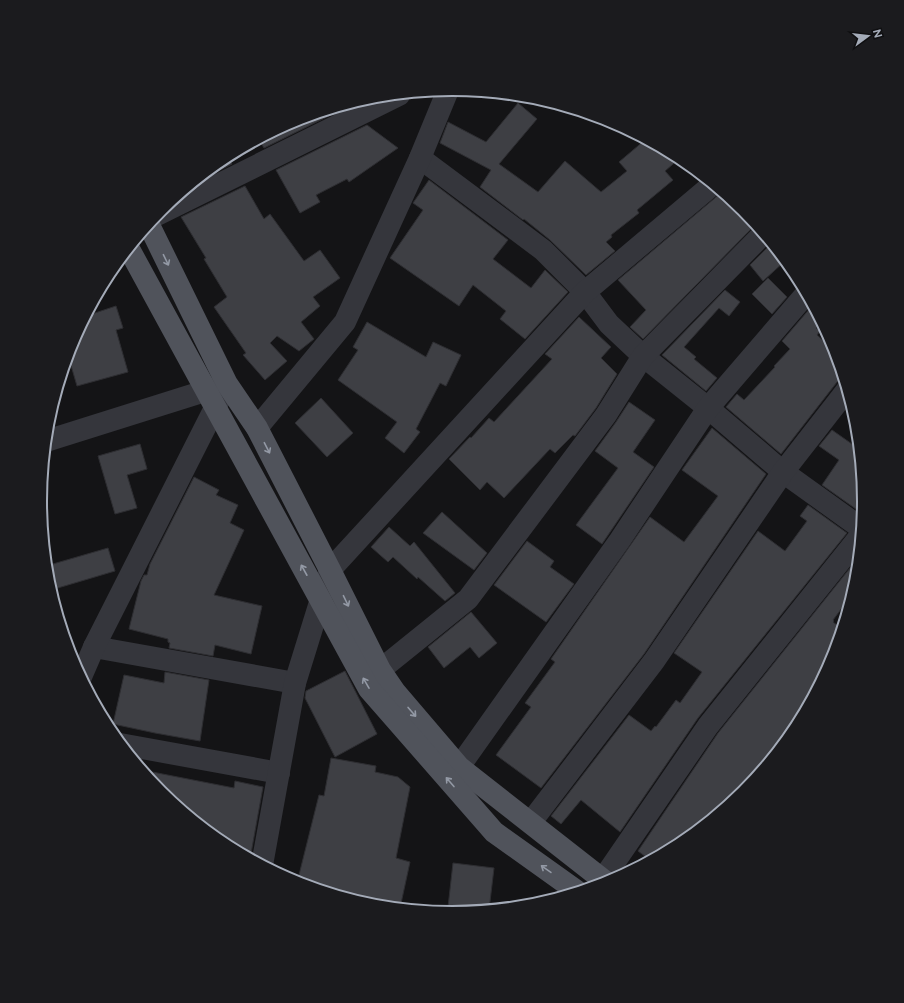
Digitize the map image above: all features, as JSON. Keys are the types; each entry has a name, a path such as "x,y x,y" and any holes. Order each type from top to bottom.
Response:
{"main road":[{"path":"152,230 227,384 257,428 380,670 395,692 459,766 601,878"},
{"path":"132,254 369,689 494,832 572,888"}],"street":[{"path":"257,428 345,322 420,158 445,96"},
{"path":"177,205 383,102"},
{"path":"420,158 543,250 585,292 609,324 643,356 708,408 783,472 856,525"},
{"path":"263,860 295,683 330,570 585,292 708,188"},
{"path":"380,670 468,599 606,415 643,356 759,238"},
{"path":"459,766 620,540 708,408 802,298"},
{"path":"84,669 211,399 227,384"},
{"path":"531,822 654,661 783,472 843,396"},
{"path":"52,440 211,399"},
{"path":"609,875 708,726 855,544"},
{"path":"94,647 295,683"},
{"path":"129,746 279,773"}],"building":[{"path":"518,103 537,119 499,164 538,192 565,161 601,192 627,171 619,162 641,144 674,163 665,171 673,180 637,210 639,213 611,235 612,237 606,242 615,251 586,275 550,240 480,187 491,170 440,143 448,122 486,142"},
{"path":"330,116 264,148 262,144 273,138 297,127"},
{"path":"367,125 398,148 349,182 347,179 316,195 320,202 300,213 276,170"},
{"path":"231,163 232,164 219,171"},
{"path":"429,180 508,240 493,259 531,288 545,270 568,292 525,339 500,319 506,311 473,285 459,306 390,258 423,210 413,203"},
{"path":"245,186 264,219 270,214 304,261 320,250 340,278 313,297 320,306 301,322 314,339 299,351 277,336 270,343 287,361 265,380 243,355 246,353 214,307 227,297 204,259 206,258 181,217"},
{"path":"718,196 751,229 643,339 630,327 646,310 618,280"},
{"path":"767,248 781,265 763,281 750,265"},
{"path":"768,278 787,297 772,314 752,294"},
{"path":"725,290 740,302 729,316 719,308 684,347 696,357 694,359 717,378 706,391 662,355"},
{"path":"116,306 123,328 116,330 128,372 77,386 71,364 93,314"},
{"path":"809,310 817,327 816,328 819,332 817,335 823,340 839,381 781,454 726,407 737,394 744,400 775,367 774,366 790,349 782,341"},
{"path":"579,317 611,347 601,358 617,374 596,408 575,436 573,435 555,453 550,449 504,498 487,482 480,490 449,459 489,418 494,422 552,359 545,354"},
{"path":"367,322 426,357 433,342 461,355 446,386 440,383 416,429 420,432 404,453 385,438 397,422 338,380 358,350 353,347"},
{"path":"321,398 353,433 327,457 295,423"},
{"path":"629,402 655,420 633,452 654,467 602,544 576,525 618,468 595,451"},
{"path":"712,428 766,474 644,654 541,788 496,755 531,707 525,703 555,662 551,659 650,517 684,542 718,496 682,470"},
{"path":"832,430 853,445 857,510 822,485 839,460 819,446"},
{"path":"140,444 147,469 127,475 137,508 115,514 98,456"},
{"path":"194,477 219,490 216,495 238,505 230,523 244,530 214,595 262,606 251,654 215,645 213,656 169,648 170,643 168,642 168,639 129,629 141,581 144,575 147,575 150,564"},
{"path":"808,505 847,533 698,718 620,832 581,800 561,824 551,816 629,715 651,731 655,726 656,727 676,700 680,703 702,672 674,653 758,531 785,551 807,521 800,516"},
{"path":"442,512 487,553 474,570 423,533"},
{"path":"389,527 410,546 414,542 455,593 445,601 418,577 417,579 393,557 388,562 371,547"},
{"path":"527,541 554,561 550,567 574,584 546,622 494,585"},
{"path":"108,548 115,571 57,588 52,564"},
{"path":"852,566 843,607 833,620 833,622 838,626 836,632 815,681 789,727 756,769 719,806 699,823 646,857 638,851 718,733"},
{"path":"471,612 497,643 479,658 470,647 444,668 428,647"},
{"path":"345,671 377,734 335,757 305,698 306,691"},
{"path":"165,672 209,680 200,741 113,724 124,675 164,683"},
{"path":"331,758 376,766 375,772 398,777 410,787 396,858 410,862 401,903 347,893 299,877 319,795 324,796"},
{"path":"151,772 234,788 235,781 263,787 251,853 205,823 185,806"},
{"path":"453,863 494,868 490,905 448,906"}]}
